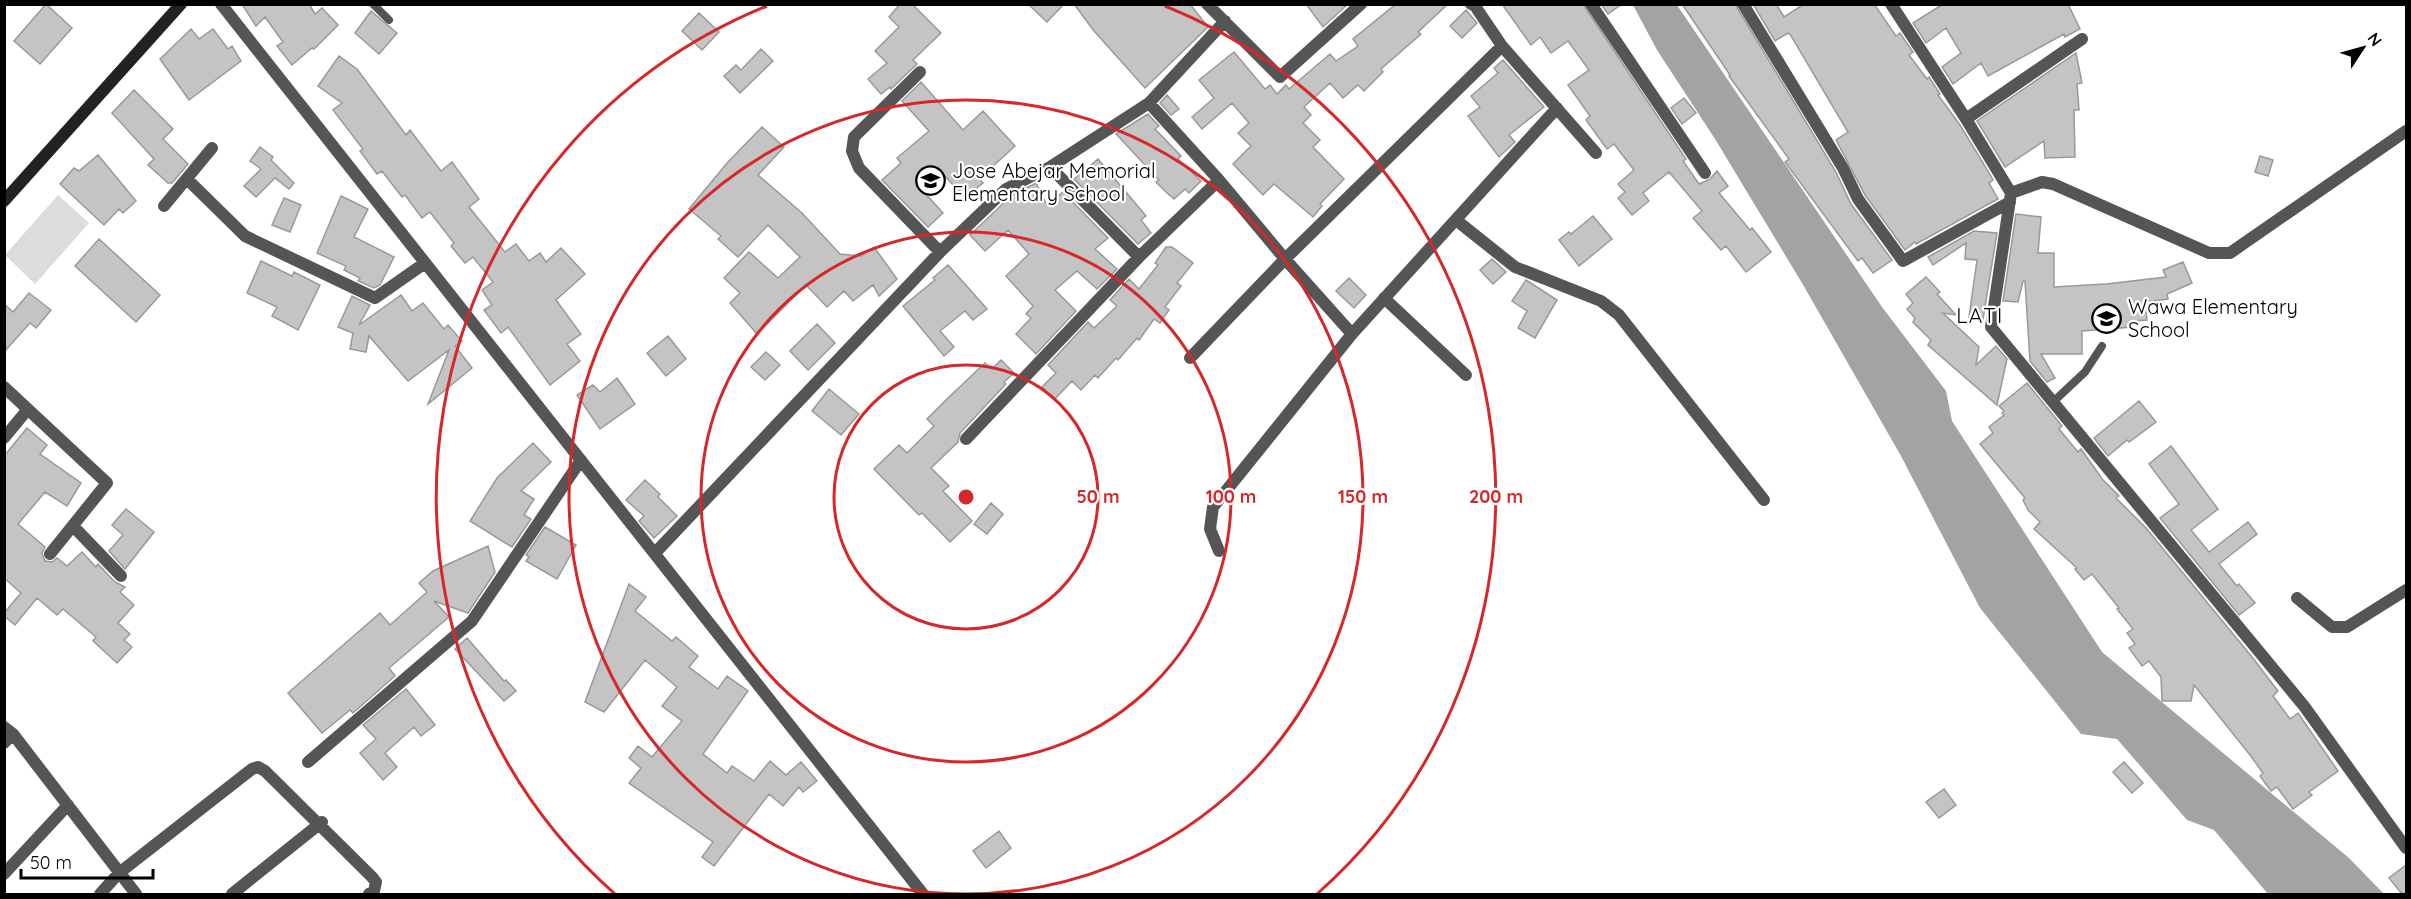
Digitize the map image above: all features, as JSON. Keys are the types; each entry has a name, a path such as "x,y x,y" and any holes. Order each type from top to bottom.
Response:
{"main road":[{"path":"4,201 181,4"}],"street":[{"path":"221,4 923,894"},
{"path":"1214,7 1280,77 1361,4"},
{"path":"1471,4 1475,6 1502,46 1596,153"},
{"path":"1591,4 1705,173"},
{"path":"1743,4 1843,168 1858,199 1903,261 2010,197 2042,182 2053,184 2209,253 2230,253 2406,131"},
{"path":"1892,4 1966,119 2010,197 1991,327 2304,706 2406,848"},
{"path":"655,554 940,252 1006,189 1050,167 1149,103 1225,21"},
{"path":"1966,119 2082,39"},
{"path":"1190,358 1286,259 1502,46"},
{"path":"920,72 854,137 852,152 859,168 940,252"},
{"path":"1149,103 1352,334"},
{"path":"1219,551 1210,529 1213,507 1352,334 1557,108"},
{"path":"164,206 212,148"},
{"path":"1050,167 1139,257"},
{"path":"187,179 245,236 375,298 425,263"},
{"path":"966,439 1139,257 1219,180"},
{"path":"1456,220 1515,267 1601,301 1619,315 1764,500"},
{"path":"1384,298 1466,375"},
{"path":"4,387 107,483 50,554"},
{"path":"4,438 28,409"},
{"path":"308,762 472,621 581,460"},
{"path":"73,526 121,576"},
{"path":"2297,598 2332,627 2347,627 2406,590"},
{"path":"7,735 68,806 136,894"},
{"path":"100,894 120,873 252,769 258,767 321,823 372,877 376,882 374,891 369,894"},
{"path":"4,874 68,806"},
{"path":"232,894 321,823"}],"lane":[{"path":"373,4 389,20"},
{"path":"2053,402 2085,372 2102,346"}],"shaded area":[{"path":"1633,5 1677,5 1882,307 1946,391 1952,421 2102,652 2349,858 2384,894 2268,894 2214,830 2187,820 2117,739 2081,734 1980,608 1901,456 1802,283 1715,139 1657,50"},
{"path":"58,195 89,223 35,284 5,255"}],"building":[{"path":"46,4 72,28 40,64 14,41"},
{"path":"242,4 309,4 315,14 322,8 338,25 314,49 312,48 292,65 277,46 283,42 265,17 256,26"},
{"path":"900,4 912,4 941,33 913,60 917,64 891,89 890,87 881,94 868,79 887,63 875,51 899,27 889,17"},
{"path":"1028,4 1064,4 1047,22"},
{"path":"1074,4 1190,4 1208,27 1145,88 1094,31"},
{"path":"1306,4 1348,4 1323,27"},
{"path":"1396,4 1448,4 1418,32 1421,34 1381,69 1383,72 1364,91 1358,85 1343,98 1330,83 1304,107 1311,115 1303,123 1320,140 1313,147 1344,179 1320,204 1322,206 1313,217 1274,184 1263,195 1233,164 1251,146 1238,133 1249,123 1232,103 1202,129 1192,117 1214,98 1199,80 1234,52 1265,89 1270,85 1277,94 1286,85 1289,89 1330,54 1336,61 1358,46 1353,39"},
{"path":"1502,4 1583,4 1686,159 1683,161 1699,184 1710,179 1717,171 1728,186 1719,193 1771,252 1746,272 1726,246 1721,250 1693,218 1702,211 1669,172 1643,193 1649,201 1632,215 1618,198 1625,192 1618,184 1634,170 1614,144 1607,149 1586,120 1590,116 1568,85 1589,70 1568,41 1551,53 1540,37 1531,45"},
{"path":"1601,4 1622,4 1608,14"},
{"path":"1682,4 1735,4 1836,172 1851,204 1892,260 1873,273 1862,258 1858,261 1785,162 1789,159 1729,76"},
{"path":"1753,4 1776,4 1784,17 1804,4 1874,4 1896,36 1900,33 1913,52 1909,55 1927,79 1929,77 1940,94 1938,95 1960,125 1991,176 1993,180 1989,183 1998,199 1916,244 1915,242 1905,250 1865,195 1836,140 1848,132 1790,34 1775,41"},
{"path":"1943,4 2068,4 2080,29 2065,37 2064,34 1988,76 1981,63 1953,84 1942,67 1961,53 1946,28 1926,43 1913,23"},
{"path":"1466,10 1477,23 1462,38 1450,26"},
{"path":"371,11 397,33 379,54 355,33"},
{"path":"699,13 719,32 702,50 682,31"},
{"path":"191,29 199,39 213,29 228,49 232,46 241,61 189,100 160,59"},
{"path":"761,49 773,61 740,93 724,76 736,65 741,70"},
{"path":"2076,53 2082,83 2077,84 2079,110 2074,110 2075,157 2045,158 2044,141 2005,167 1977,121"},
{"path":"339,56 357,69 406,135 410,130 441,171 452,162 479,199 469,207 505,252 516,244 529,261 540,253 546,262 561,248 585,274 556,300 581,334 567,344 580,361 550,385 508,327 501,333 484,310 492,305 482,290 493,282 473,257 465,263 451,246 454,243 430,212 422,218 405,195 402,197 382,171 377,174 360,151 363,149 333,110 342,103 318,86"},
{"path":"1503,60 1544,107 1509,135 1515,142 1499,157 1468,116 1480,107 1471,96 1498,73 1494,68"},
{"path":"921,82 963,130 983,111 1015,146 979,179 983,183 965,198 944,175 924,192 943,213 928,227 882,180 901,163 897,158 929,131 902,101"},
{"path":"134,90 173,129 163,139 188,164 172,183 168,183 148,165 154,159 112,113"},
{"path":"1167,95 1179,109 1171,115 1160,103"},
{"path":"1684,98 1696,113 1682,124 1671,108"},
{"path":"1148,114 1159,126 1155,129 1181,156 1178,159 1201,181 1189,193 1185,189 1174,199 1156,182 1159,180 1116,134"},
{"path":"762,127 784,147 758,175 802,213 840,254 861,256 874,247 897,279 879,296 873,285 853,301 844,291 827,307 806,285 757,334 730,303 740,293 724,278 749,252 778,278 800,257 768,225 738,257 718,239 721,236 689,209 728,162"},
{"path":"260,147 273,157 271,160 294,183 289,189 275,178 256,197 244,186 261,169 250,161"},
{"path":"98,155 136,201 123,213 119,209 104,225 60,184 74,168 79,171"},
{"path":"2260,156 2273,160 2268,176 2255,172"},
{"path":"1098,159 1146,216 1141,220 1151,233 1138,244 1074,179"},
{"path":"1036,183 1047,205 1063,192 1108,238 1095,249 1117,269 1097,289 1077,271 1055,290 1076,311 1036,354 1016,334 1031,318 1026,314 1033,306 1006,276 1029,254 1008,230 985,251 970,235 1011,196"},
{"path":"341,196 368,209 354,237 394,257 380,285 374,288 358,281 360,278 344,270 346,266 317,253"},
{"path":"284,198 301,205 290,232 272,225"},
{"path":"2016,214 2041,217 2038,253 2054,253 2054,287 2166,277 2163,270 2183,262 2192,283 2167,294 2168,299 2145,302 2147,320 2133,321 2133,327 2082,331 2082,354 2041,354 2055,378 2047,382 2030,361 2025,281 2023,281 2018,302 2003,301"},
{"path":"1593,216 1612,239 1579,266 1559,240 1569,232 1571,234"},
{"path":"1974,231 1997,233 1983,319 1969,317 1977,260 1965,259 1966,243 1933,265 1928,257"},
{"path":"99,239 160,295 136,322 75,266"},
{"path":"1166,247 1172,247 1193,263 1177,283 1181,286 1165,307 1169,310 1160,323 1154,319 1139,340 1137,338 1098,378 1095,375 1081,390 1072,381 1055,399 1042,387 1056,373 1048,365 1088,322 1094,328 1117,306 1110,300 1129,279 1139,289 1158,265 1155,263"},
{"path":"1492,259 1506,272 1493,284 1480,270"},
{"path":"261,261 292,276 294,272 320,285 298,330 272,316 277,307 247,293"},
{"path":"948,265 987,309 973,320 965,311 940,331 954,347 944,356 903,306 935,280 933,278"},
{"path":"1926,277 1940,292 1937,294 1956,315 1943,313 1979,347 1976,365 1996,346 2007,359 1997,405 1928,345 1931,340 1913,322 1915,318 1907,309 1913,303 1906,294"},
{"path":"1349,278 1366,295 1354,308 1336,291"},
{"path":"1526,280 1557,300 1535,338 1518,328 1527,311 1512,301"},
{"path":"29,293 51,310 36,328 30,323 4,352 4,304 13,312"},
{"path":"401,295 412,311 423,303 444,329 448,325 462,341 455,346 472,368 428,404 449,350 408,381 369,336 366,352 350,349 353,333 338,327 352,296 370,305 359,325"},
{"path":"817,324 835,343 808,370 790,351"},
{"path":"668,336 686,359 666,376 647,353"},
{"path":"766,352 780,365 765,380 751,367"},
{"path":"1001,360 1014,373 960,433 958,442 931,468 949,486 943,491 972,521 950,542 922,513 919,515 874,469 899,445 907,453 934,426 927,419 947,399 985,363 992,369"},
{"path":"617,378 635,404 600,429 577,395 593,385 600,392"},
{"path":"2027,383 2062,426 2059,429 2078,452 2081,449 2103,480 2119,496 2116,498 2146,528 2252,657 2278,691 2273,696 2290,719 2298,713 2338,771 2309,792 2312,795 2293,809 2277,787 2271,791 2260,776 2263,773 2250,755 2194,685 2191,701 2162,701 2161,677 2149,661 2142,666 2129,648 2135,644 2127,633 2133,629 2117,609 2119,608 2092,574 2084,580 2075,569 2077,568 2034,529 2040,522 2028,510 2023,500 2025,498 1980,444 1993,433 1989,427 2004,415 2002,413 2004,411 1999,406"},
{"path":"829,389 859,414 841,435 812,411"},
{"path":"2139,401 2156,422 2129,442 2127,440 2108,456 2094,438"},
{"path":"27,428 47,445 40,454 81,483 67,506 45,492 18,524 45,547 42,553 45,561 52,562 57,558 67,566 82,552 96,567 98,564 115,582 125,587 120,592 134,605 118,623 130,634 124,640 132,647 117,663 93,641 96,637 63,609 57,615 37,598 15,625 4,616 21,593 4,578 4,456"},
{"path":"533,443 551,462 521,491 534,499 524,515 531,519 512,547 470,521 497,478"},
{"path":"2171,446 2218,509 2191,530 2209,552 2248,522 2257,534 2219,564 2255,603 2239,615 2160,518 2179,504 2149,464"},
{"path":"645,480 660,494 658,497 677,516 654,538 639,521 644,516 626,500"},
{"path":"991,503 1003,514 987,534 974,524"},
{"path":"126,509 154,532 125,569 109,551 123,535 112,525"},
{"path":"545,527 576,545 557,579 526,561 529,557 526,555"},
{"path":"488,546 495,572 468,613 434,601 449,617 389,668 395,676 353,713 350,710 322,733 288,693 380,613 390,625 427,592 419,583 433,571"},
{"path":"629,584 646,597 635,611 672,641 676,637 698,656 689,667 718,689 727,676 748,691 703,754 727,773 732,766 754,781 770,761 786,775 801,762 817,781 803,792 799,787 783,806 769,794 714,866 702,857 713,842 629,783 641,768 629,758 638,746 652,757 682,721 662,706 677,687 645,660 604,712 585,702"},
{"path":"467,638 504,681 506,680 516,691 504,701 455,649"},
{"path":"406,689 435,725 421,736 414,727 385,753 397,767 383,780 360,753 376,739 363,725"},
{"path":"2124,762 2143,783 2132,793 2113,772"},
{"path":"1944,789 1956,805 1939,818 1926,802"},
{"path":"999,831 1011,848 986,868 973,851"},
{"path":"2406,865 2406,894 2402,894 2389,878"}],"place":[{"name":"Jose Abejar Memorial Elementary School","path":"931,181"},
{"name":"Wawa Elementary School","path":"2107,318"}],"district":[{"name":"LATI","path":"1980,315"}]}
